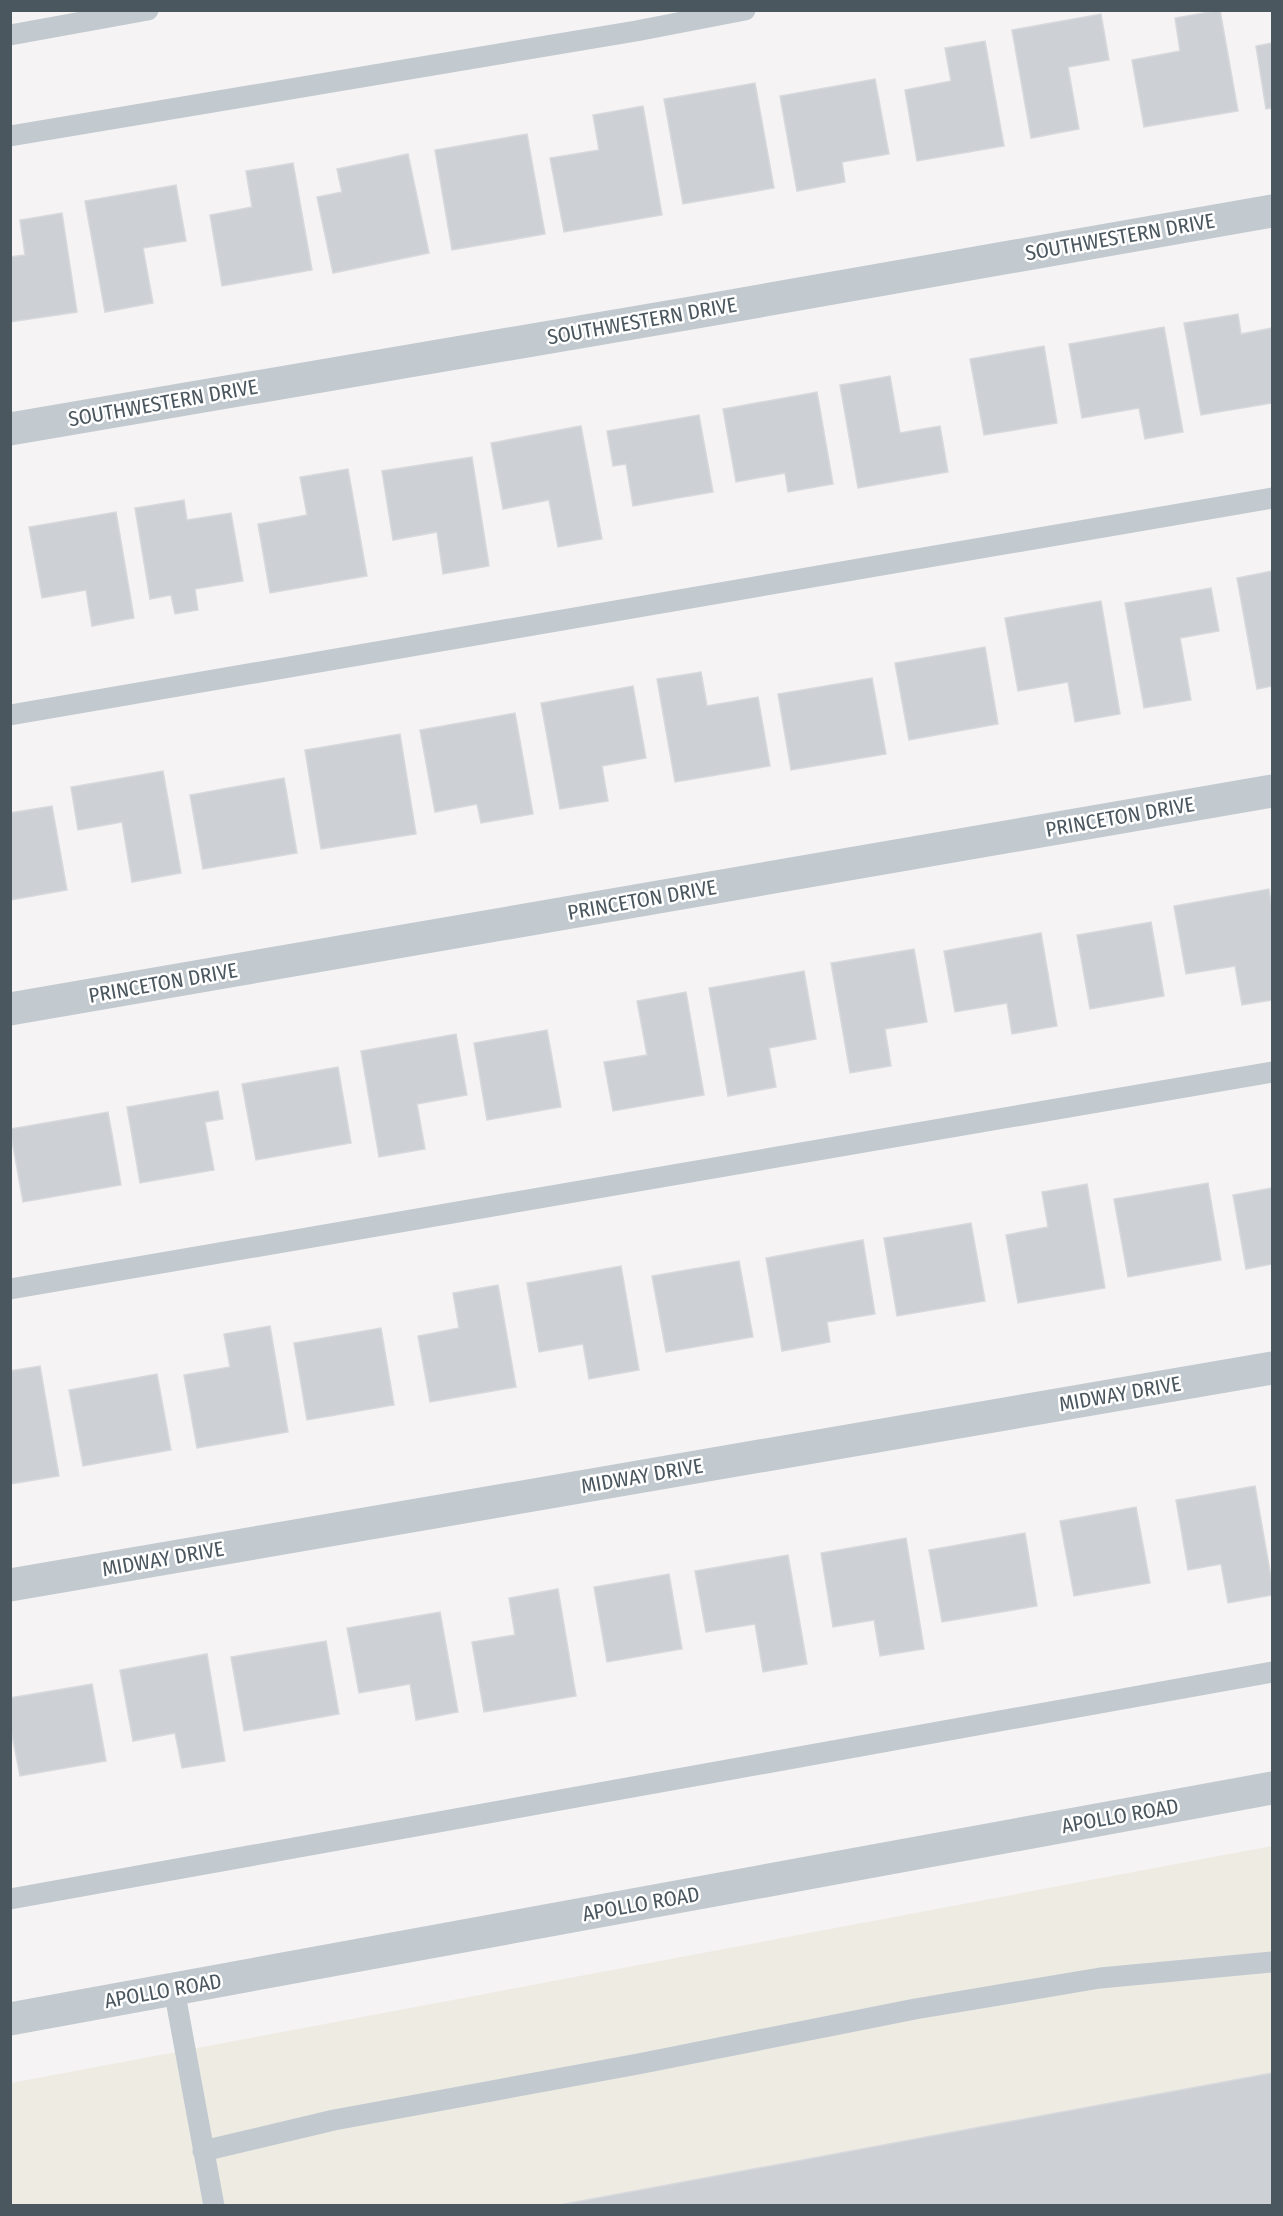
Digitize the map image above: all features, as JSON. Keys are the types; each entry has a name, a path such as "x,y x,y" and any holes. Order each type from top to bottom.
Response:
{"street":[{"name":"SOUTHWESTERN DRIVE","path":"10,429 1272,211"},
{"name":"PRINCETON DRIVE","path":"10,1009 1272,791"},
{"name":"MIDWAY DRIVE","path":"10,1585 1272,1368"},
{"name":"APOLLO ROAD","path":"10,2019 1272,1788"}],"lane":[{"path":"10,35 148,10"},
{"path":"10,136 745,10"},
{"path":"10,715 1272,498"},
{"path":"10,1289 1272,1072"},
{"path":"10,1899 1272,1672"},
{"path":"203,2151 334,2120 915,2009 1100,1978 1272,1962"},
{"path":"174,1989 214,2205"}],"shaded area":[{"path":"1272,1846 1272,2205 11,2206 11,2083"}],"building":[{"path":"1220,10 1238,111 1144,127 1132,60 1180,51 1175,18"},
{"path":"1101,14 1109,60 1068,67 1079,129 1031,138 1012,30"},
{"path":"985,41 1004,146 917,161 905,90 951,81 945,48"},
{"path":"1272,43 1272,108 1266,109 1256,46"},
{"path":"875,79 889,154 842,162 845,182 797,191 780,96"},
{"path":"755,83 774,188 683,204 664,99"},
{"path":"643,106 662,215 564,232 550,158 599,150 593,115"},
{"path":"527,134 545,234 452,250 435,150"},
{"path":"408,154 429,253 333,273 317,197 342,192 337,169"},
{"path":"293,163 312,270 222,286 210,215 252,207 246,171"},
{"path":"176,185 186,241 143,248 153,303 105,312 85,201"},
{"path":"62,213 77,312 10,322 10,257 25,255 20,220"},
{"path":"1238,314 1241,334 1272,328 1272,403 1201,415 1184,323"},
{"path":"1164,327 1183,432 1145,439 1139,408 1082,418 1069,344"},
{"path":"1044,346 1057,423 984,435 970,359"},
{"path":"890,376 900,433 940,426 948,472 858,488 840,385"},
{"path":"817,392 833,484 788,492 785,473 736,482 723,409"},
{"path":"699,415 713,492 633,506 626,464 613,466 607,431"},
{"path":"581,426 602,539 558,547 549,500 503,509 491,443"},
{"path":"472,457 489,566 443,574 437,532 393,540 382,471"},
{"path":"348,469 367,576 270,593 258,524 307,515 300,477"},
{"path":"184,500 187,520 231,513 243,581 195,589 198,610 175,614 171,595 150,599 135,508"},
{"path":"116,512 134,618 92,626 86,590 42,598 29,527"},
{"path":"1272,571 1272,686 1257,689 1237,578"},
{"path":"1211,588 1219,631 1180,638 1191,700 1144,708 1125,603"},
{"path":"1101,601 1120,714 1075,722 1068,682 1018,691 1005,618"},
{"path":"985,647 998,724 909,740 895,663"},
{"path":"701,672 707,706 758,697 770,766 675,782 657,679"},
{"path":"872,678 886,754 791,770 778,694"},
{"path":"633,686 646,758 602,766 608,801 560,809 541,703"},
{"path":"515,713 533,814 481,823 477,804 435,812 420,730"},
{"path":"400,734 416,834 321,849 305,750"},
{"path":"163,771 181,873 132,882 122,822 78,830 71,787"},
{"path":"284,778 297,853 203,869 190,795"},
{"path":"52,806 67,890 10,900 10,813"},
{"path":"1269,889 1272,909 1272,1000 1242,1005 1235,966 1186,974 1174,906"},
{"path":"1151,922 1164,996 1090,1009 1077,935"},
{"path":"1041,933 1057,1026 1012,1034 1007,1003 955,1012 944,951"},
{"path":"914,949 927,1022 885,1029 891,1066 850,1073 831,963"},
{"path":"804,971 816,1039 769,1048 776,1087 728,1096 709,988"},
{"path":"686,992 704,1095 613,1111 604,1062 647,1055 637,1001"},
{"path":"547,1030 561,1107 487,1120 474,1043"},
{"path":"456,1034 467,1095 417,1104 425,1149 379,1157 361,1051"},
{"path":"338,1067 351,1143 256,1160 242,1084"},
{"path":"218,1091 223,1119 205,1122 214,1170 140,1183 127,1107"},
{"path":"108,1112 121,1185 23,1202 10,1129"},
{"path":"1208,1183 1221,1260 1128,1277 1114,1199"},
{"path":"1087,1184 1105,1288 1018,1303 1006,1235 1048,1227 1042,1192"},
{"path":"1272,1188 1272,1264 1246,1269 1233,1195"},
{"path":"971,1223 985,1301 897,1316 884,1238"},
{"path":"863,1240 875,1314 827,1322 830,1342 782,1351 766,1258"},
{"path":"739,1261 753,1337 666,1352 652,1276"},
{"path":"621,1266 639,1370 589,1379 583,1344 539,1352 527,1283"},
{"path":"498,1285 516,1387 430,1402 418,1336 459,1328 453,1293"},
{"path":"270,1326 288,1432 197,1448 184,1375 230,1367 224,1334"},
{"path":"381,1328 394,1405 307,1420 294,1343"},
{"path":"40,1366 59,1476 10,1484 10,1371"},
{"path":"157,1374 171,1450 83,1466 69,1390"},
{"path":"1255,1486 1272,1583 1272,1595 1228,1603 1221,1564 1188,1570 1176,1500"},
{"path":"1136,1507 1150,1583 1074,1596 1060,1521"},
{"path":"1025,1533 1037,1606 942,1622 929,1550"},
{"path":"906,1538 924,1649 880,1656 874,1620 833,1627 821,1553"},
{"path":"788,1555 807,1664 763,1672 755,1624 706,1632 695,1571"},
{"path":"669,1574 682,1649 607,1662 594,1587"},
{"path":"558,1589 576,1696 484,1712 472,1642 515,1635 509,1598"},
{"path":"440,1612 458,1712 416,1720 410,1684 359,1693 347,1628"},
{"path":"326,1641 339,1714 244,1731 231,1657"},
{"path":"207,1654 225,1761 182,1768 175,1733 133,1741 120,1670"},
{"path":"92,1684 106,1761 20,1776 10,1725 10,1698"},
{"path":"1272,2073 1272,2206 554,2206"}]}
